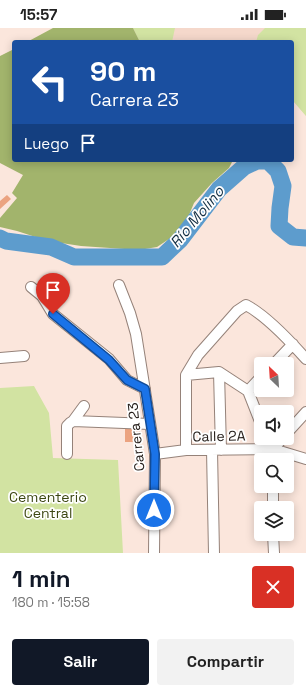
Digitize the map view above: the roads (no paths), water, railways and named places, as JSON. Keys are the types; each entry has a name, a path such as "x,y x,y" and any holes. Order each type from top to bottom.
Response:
{"street":[{"name":"Carrera 23","path":"119,285 136,334 155,454 154,553"},
{"name":"Carrera 23","path":"31,287 42,296 53,314 109,360 127,380 145,389"},
{"path":"186,450 186,375 198,355 237,311 246,305 254,309 293,344 306,359"},
{"path":"281,357 293,344"},
{"path":"0,358 24,356"},
{"path":"186,375 218,372 248,391 254,406"},
{"path":"214,553 218,372"},
{"path":"248,391 254,385"},
{"path":"67,454 67,426 73,421 84,406"},
{"path":"294,425 306,412"},
{"path":"73,421 150,424"},
{"path":"268,445 271,453"},
{"path":"270,449 274,445"},
{"name":"Calle 2A","path":"155,454 186,450 270,449 306,459"},
{"path":"273,541 274,553"}],"waterway":[{"name":"Río Molino","path":"0,238 6,241 51,247 74,257 162,257 180,240 219,189 244,167 255,162"},
{"name":"Río Molino","path":"269,162 278,171 283,186 279,226 293,237 306,238"}],"park label":[{"name":"Cementerio Central","path":"48,506"}]}
